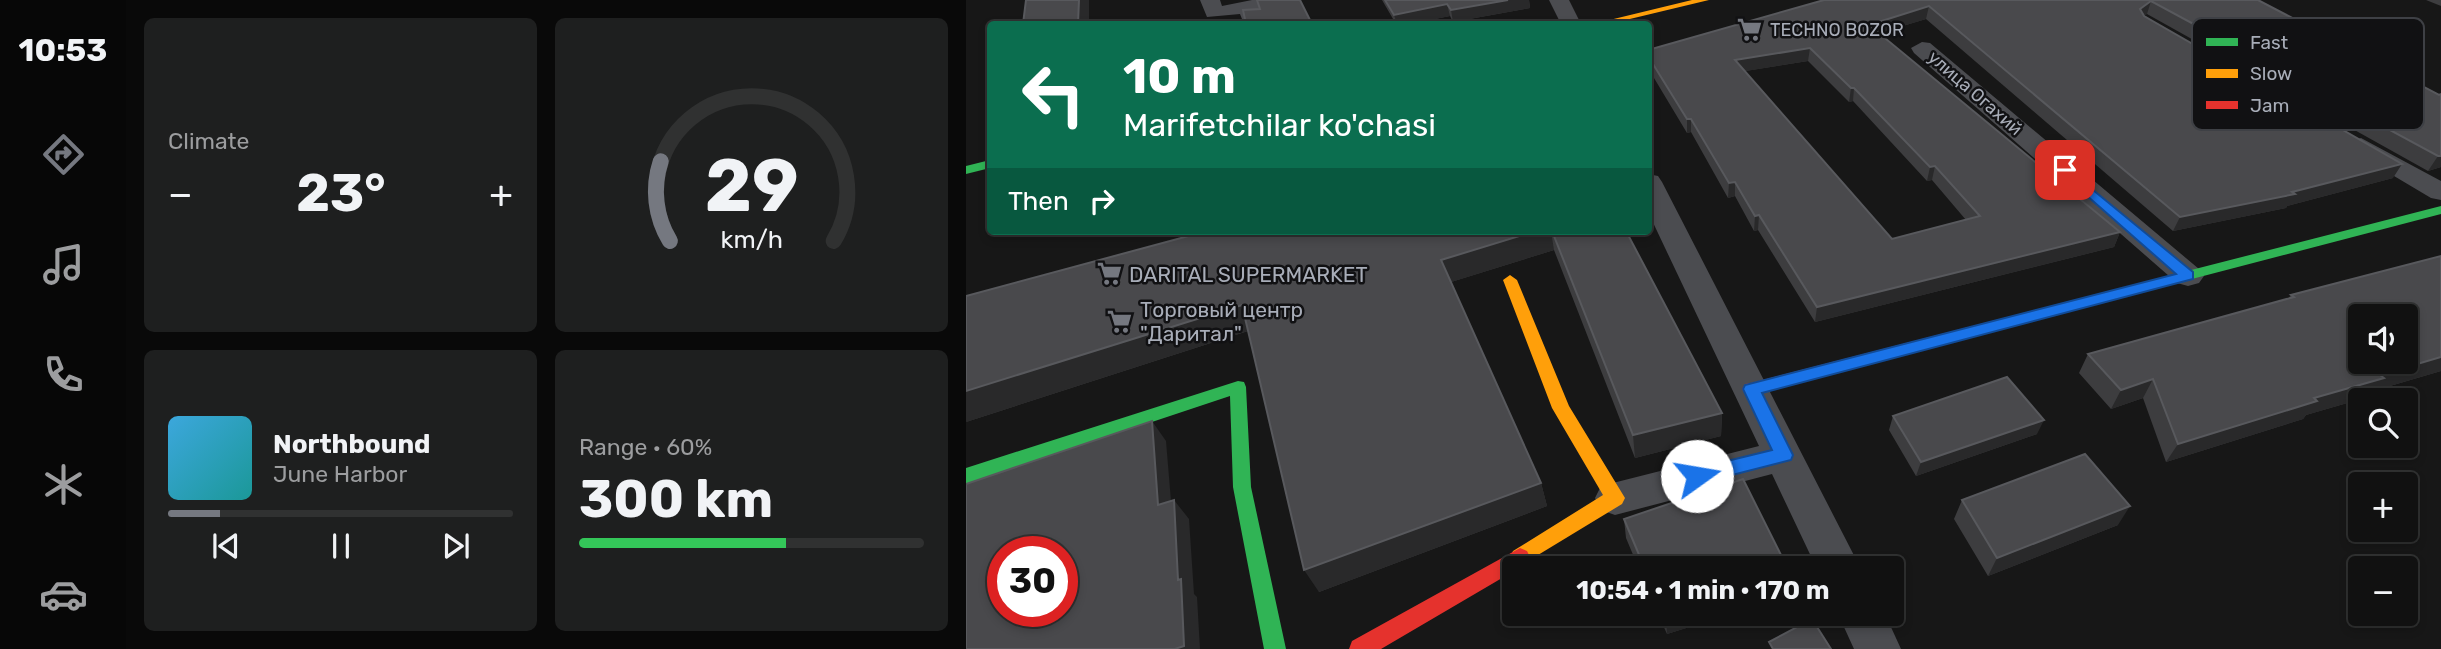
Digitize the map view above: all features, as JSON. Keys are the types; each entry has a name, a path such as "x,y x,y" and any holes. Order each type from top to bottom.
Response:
{"street":[{"path":"1210,0 1214,13 1250,16 1282,0"},
{"path":"1559,0 1570,21"},
{"path":"1611,21 1704,0"},
{"name":"улица Огахий","path":"1922,48 2188,276"},
{"path":"2336,131 2441,192"},
{"path":"966,170 987,165"},
{"path":"1652,190 1833,556"},
{"path":"1751,389 2441,210"},
{"path":"1510,280 1561,408 1615,498"},
{"path":"966,476 1238,387 1242,488 1275,649"},
{"path":"1360,649 1495,573 1615,498 1784,455"},
{"path":"1867,626 1878,649"}],"building":[{"path":"1026,0 1079,0 1078,21 1023,21"},
{"path":"1257,0 1300,0 1310,21 1245,21 1243,10 1260,9"},
{"path":"1385,0 1508,0 1451,10 1447,4 1394,15"},
{"path":"1824,0 2258,0 2292,18 2192,18 2192,23 2151,1 2140,9 2144,16 2192,44 2192,130 2343,130 2402,164 2292,192 2295,194 2180,217 1929,6 1869,25 2120,232 1817,307 1759,215 1755,216 1735,182 1729,183 1691,119 1687,119 1652,62 1652,49","holes":["1810,48 1854,88 1930,167 1935,166 1980,216 1892,239 1735,60"]},
{"path":"2424,87 2441,94 2441,156 2390,130 2424,130"},
{"path":"1192,235 1523,235 1441,260 1541,483 1304,570 1242,305 966,391 966,296"},
{"path":"1554,235 1628,235 1722,413 1633,435"},
{"path":"2441,256 2441,357 2418,364 2418,304 2348,304 2348,374 2383,374 2380,375 2384,378 2314,398 2317,401 2178,444 2153,379 2121,390 2088,354 2294,297 2291,295"},
{"path":"2007,377 2044,420 1921,462 1893,416"},
{"path":"1152,421 1158,505 1174,500 1184,646 1175,649 966,649 966,484"},
{"path":"2085,454 2130,506 1997,558 1962,500"},
{"path":"1743,479 1782,556 1640,556 1624,519"},
{"path":"1799,626 1816,626 1831,649 1773,649 1769,642"}],"traffic: fast":[{"path":"966,170 987,165"},
{"path":"2000,324 2441,210"},
{"path":"966,476 1238,387 1242,487 1275,649"}],"traffic: slow":[{"path":"1611,21 1704,0"},
{"path":"1510,280 1561,408 1615,498 1522,556"}],"traffic: jam":[{"path":"1751,389 2000,324"},
{"path":"1360,649 1502,567"}],"place":[{"name":"TECHNO BOZOR","path":"1750,30"},
{"name":"DARITAL SUPERMARKET","path":"1109,274"},
{"name":"Торговый центр \"Даритал\"","path":"1120,321"}],"route":[{"path":"1697,476 1784,455 1751,389 2188,276 2065,170"}]}
